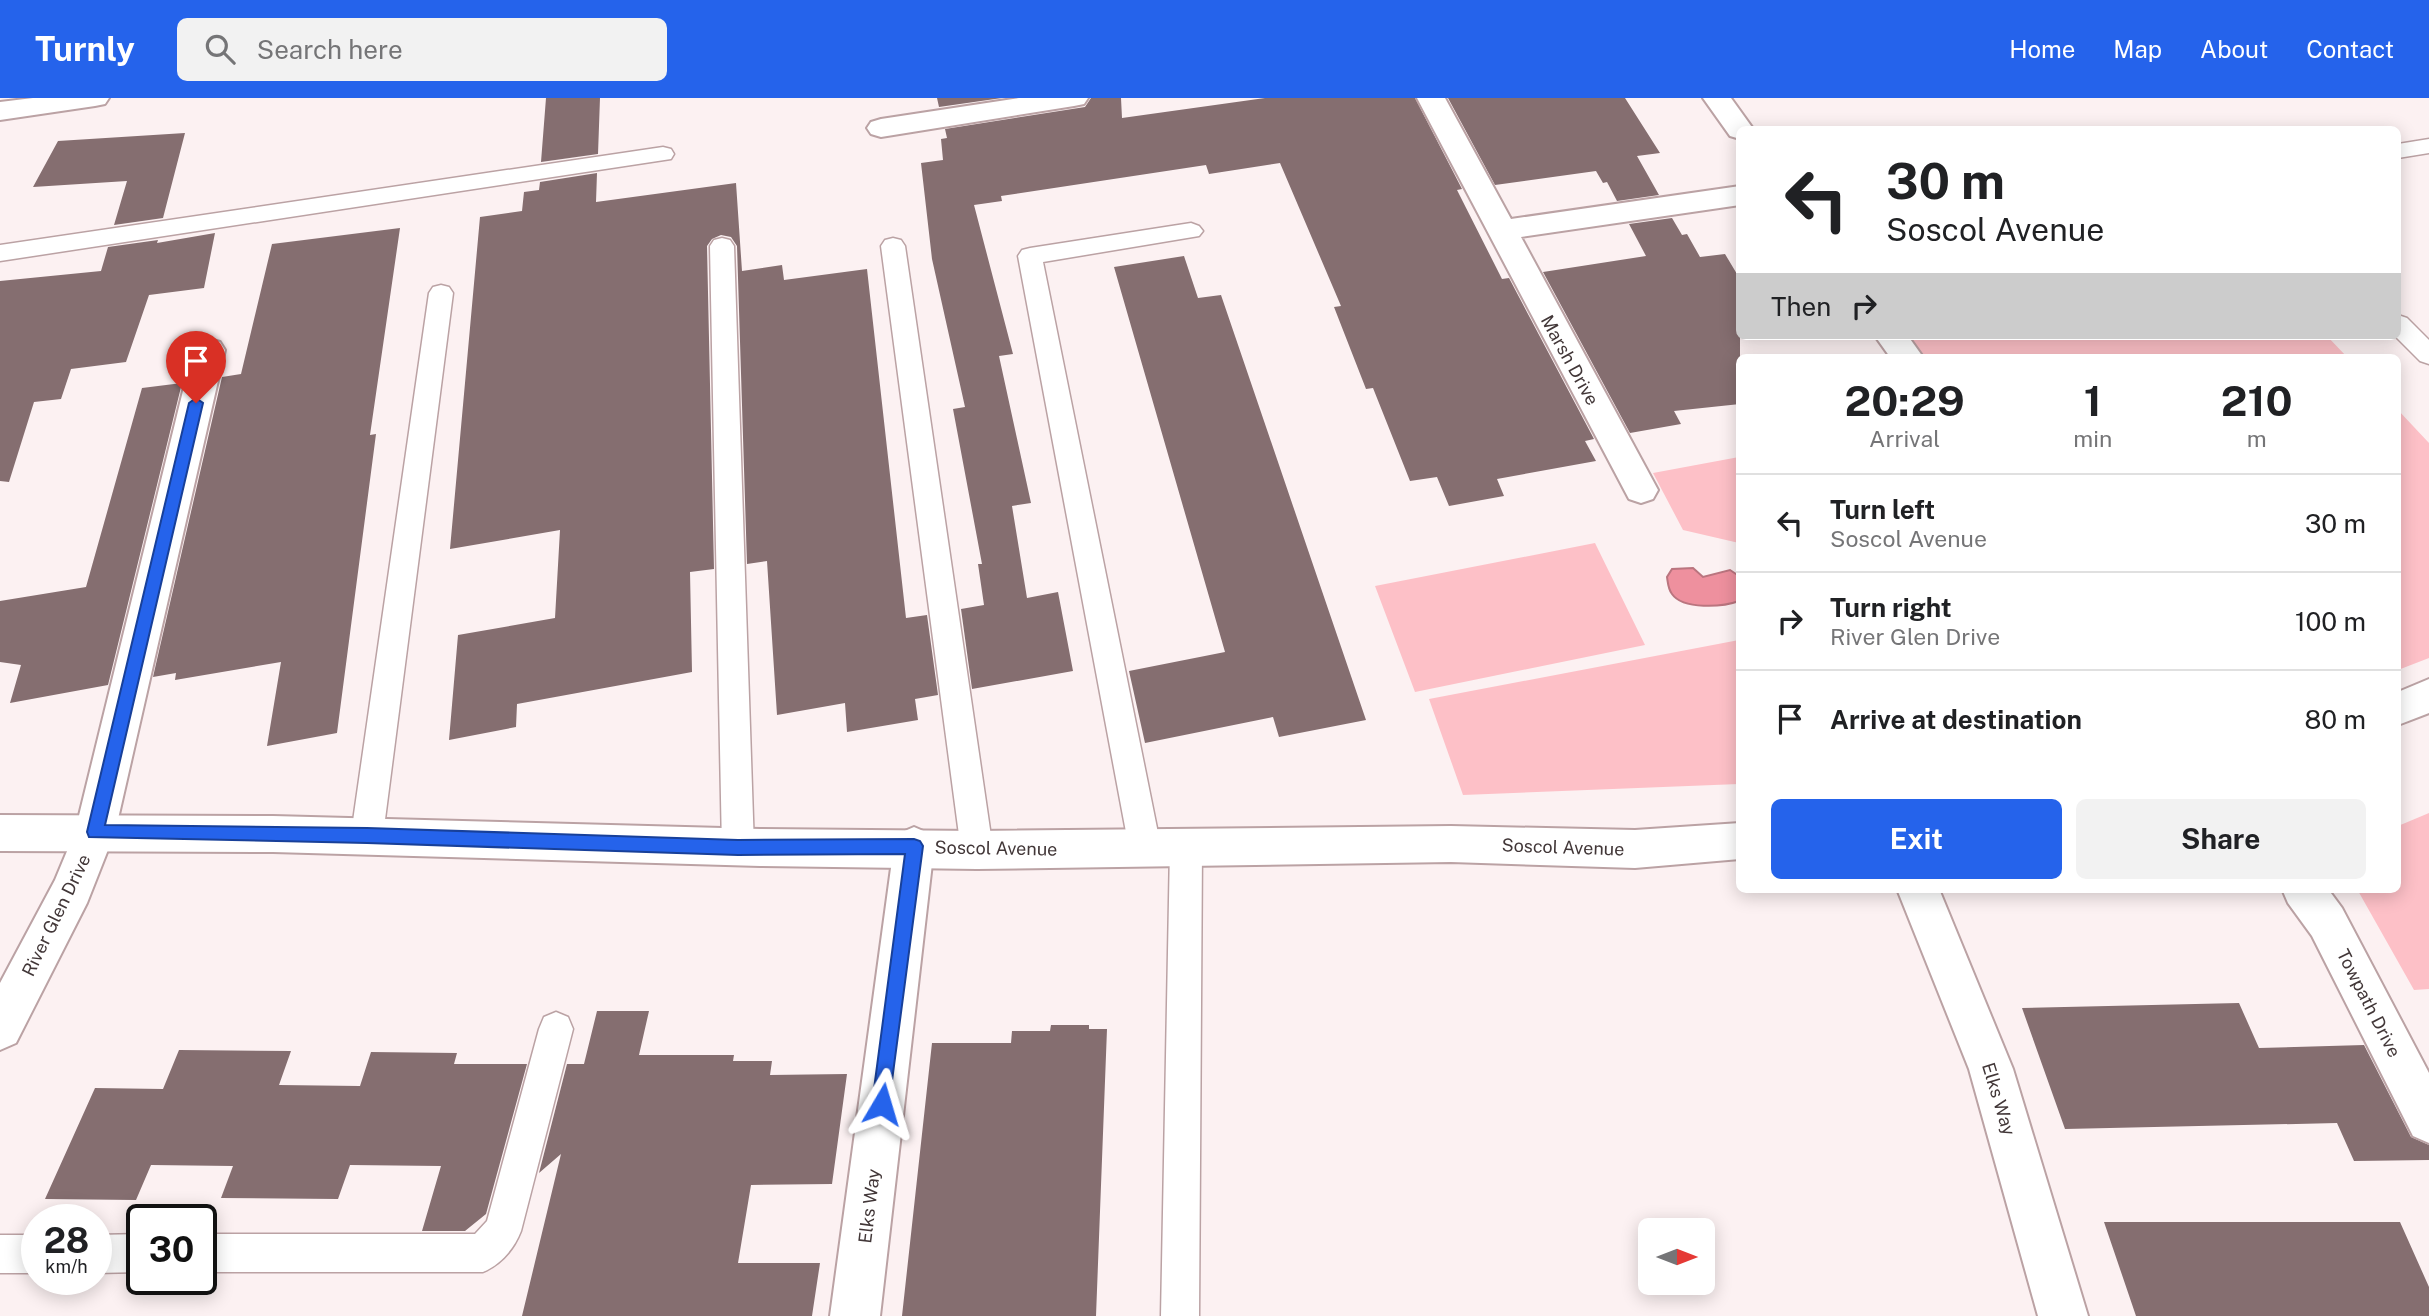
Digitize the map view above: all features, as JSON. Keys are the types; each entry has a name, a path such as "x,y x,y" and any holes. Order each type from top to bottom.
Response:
{"street":[{"path":"0,111 95,98"},
{"path":"881,128 1074,98"},
{"name":"Marsh Drive","path":"1431,98 1641,489"},
{"path":"1717,98 1737,126"},
{"path":"1501,230 1736,196"},
{"path":"1894,340 1905,354"},
{"name":"River Glen Drive","path":"0,1028 72,889 95,832 209,350"},
{"path":"2401,708 2429,695"},
{"name":"Soscol Avenue","path":"0,833 367,835 738,848 914,846 977,850 1451,844 1635,849 1736,841"},
{"name":"Elks Way","path":"855,1316 914,846"},
{"name":"Elks Way","path":"1920,893 1991,1069 2063,1316"},
{"name":"Towpath Drive","path":"2306,893 2327,922 2429,1120"}],"lane":[{"path":"2401,151 2429,146"},
{"path":"0,253 663,154"},
{"path":"1145,848 1030,256 1191,231"},
{"path":"722,246 738,848"},
{"path":"893,246 977,850"},
{"path":"367,835 441,292"},
{"path":"2401,327 2429,355"},
{"path":"1181,1316 1186,848"},
{"path":"217,1253 483,1253 503,1231 556,1029"},
{"path":"0,1254 21,1254"}],"shaded area":[{"path":"1892,340 2331,340 2344,354 1902,354"},
{"path":"2401,413 2429,443 2429,658 2401,669"},
{"path":"1736,458 1736,542 1683,530 1653,473"},
{"path":"1595,543 1645,645 1415,692 1375,586"},
{"path":"1693,568 1703,577 1730,570 1736,574 1736,602 1704,606 1677,599 1670,590 1667,577 1672,569"},
{"path":"1736,641 1736,784 1463,795 1429,699"},
{"path":"2429,813 2429,989 2414,990 2359,893 2401,893 2401,825"}],"building":[{"path":"546,98 600,98 598,154 541,162"},
{"path":"937,98 1002,98 939,107"},
{"path":"1091,98 1121,98 1122,118 1265,98 1415,98 1462,189 1457,190 1502,279 1509,278 1594,439 1585,441 1596,461 1497,479 1504,496 1449,506 1437,477 1410,481 1373,388 1366,389 1334,307 1341,306 1280,163 1209,174 1206,165 1001,196 1002,201 974,205 1013,354 999,356 1031,503 1012,506 1027,598 1058,592 1073,671 972,689 961,609 984,605 978,564 982,564 953,409 965,407 932,259 921,163 943,160 941,139 947,138 945,129 1085,107"},
{"path":"1448,98 1625,98 1660,153 1637,156 1659,195 1617,201 1607,182 1603,183 1596,171 1495,185"},
{"path":"185,133 163,218 114,225 127,181 33,187 58,141"},
{"path":"597,173 596,202 736,183 742,271 782,265 784,280 867,269 906,618 927,615 938,695 915,699 918,720 847,732 845,703 777,715 767,561 747,564 737,246 731,237 721,235 712,239 707,246 714,569 690,572 692,672 517,704 516,727 449,740 458,635 555,618 560,530 450,549 480,217 522,211 524,192 539,190 540,182"},
{"path":"1672,218 1682,235 1687,234 1700,257 1725,254 1736,272 1736,340 1740,340 1740,354 1736,354 1736,404 1674,411 1681,424 1630,433 1543,272 1646,256 1629,224"},
{"path":"400,228 370,435 376,434 337,733 267,746 281,662 175,680 176,673 153,677 222,377 241,374 272,244"},
{"path":"215,233 204,288 149,295 126,362 71,369 61,399 34,402 9,482 0,481 0,281 101,271 108,247 158,240 157,243"},
{"path":"1184,256 1198,298 1221,295 1366,720 1279,737 1273,717 1145,743 1129,671 1225,652 1114,267"},
{"path":"182,383 108,685 10,703 21,665 0,662 0,601 86,587 142,388"},
{"path":"2239,1003 2259,1048 2364,1045 2411,1137 2429,1145 2429,1160 2354,1161 2337,1123 2065,1129 2022,1008"},
{"path":"597,1011 649,1011 639,1055 734,1055 733,1061 772,1061 770,1075 847,1074 832,1184 751,1185 738,1263 820,1263 812,1316 522,1316 561,1154 539,1173 567,1064 584,1064"},
{"path":"1051,1025 1089,1025 1089,1029 1107,1029 1096,1316 902,1316 932,1043 1011,1043 1012,1031 1050,1031"},
{"path":"179,1050 291,1051 279,1085 360,1086 371,1052 457,1053 454,1064 527,1064 486,1214 465,1231 422,1231 441,1166 350,1165 338,1199 221,1198 233,1166 151,1165 136,1200 45,1199 95,1088 163,1089"},
{"path":"2104,1222 2400,1222 2429,1287 2429,1316 2136,1316"}],"route":[{"path":"196,403 95,832 367,835 738,848 914,846 882,1104"}]}
